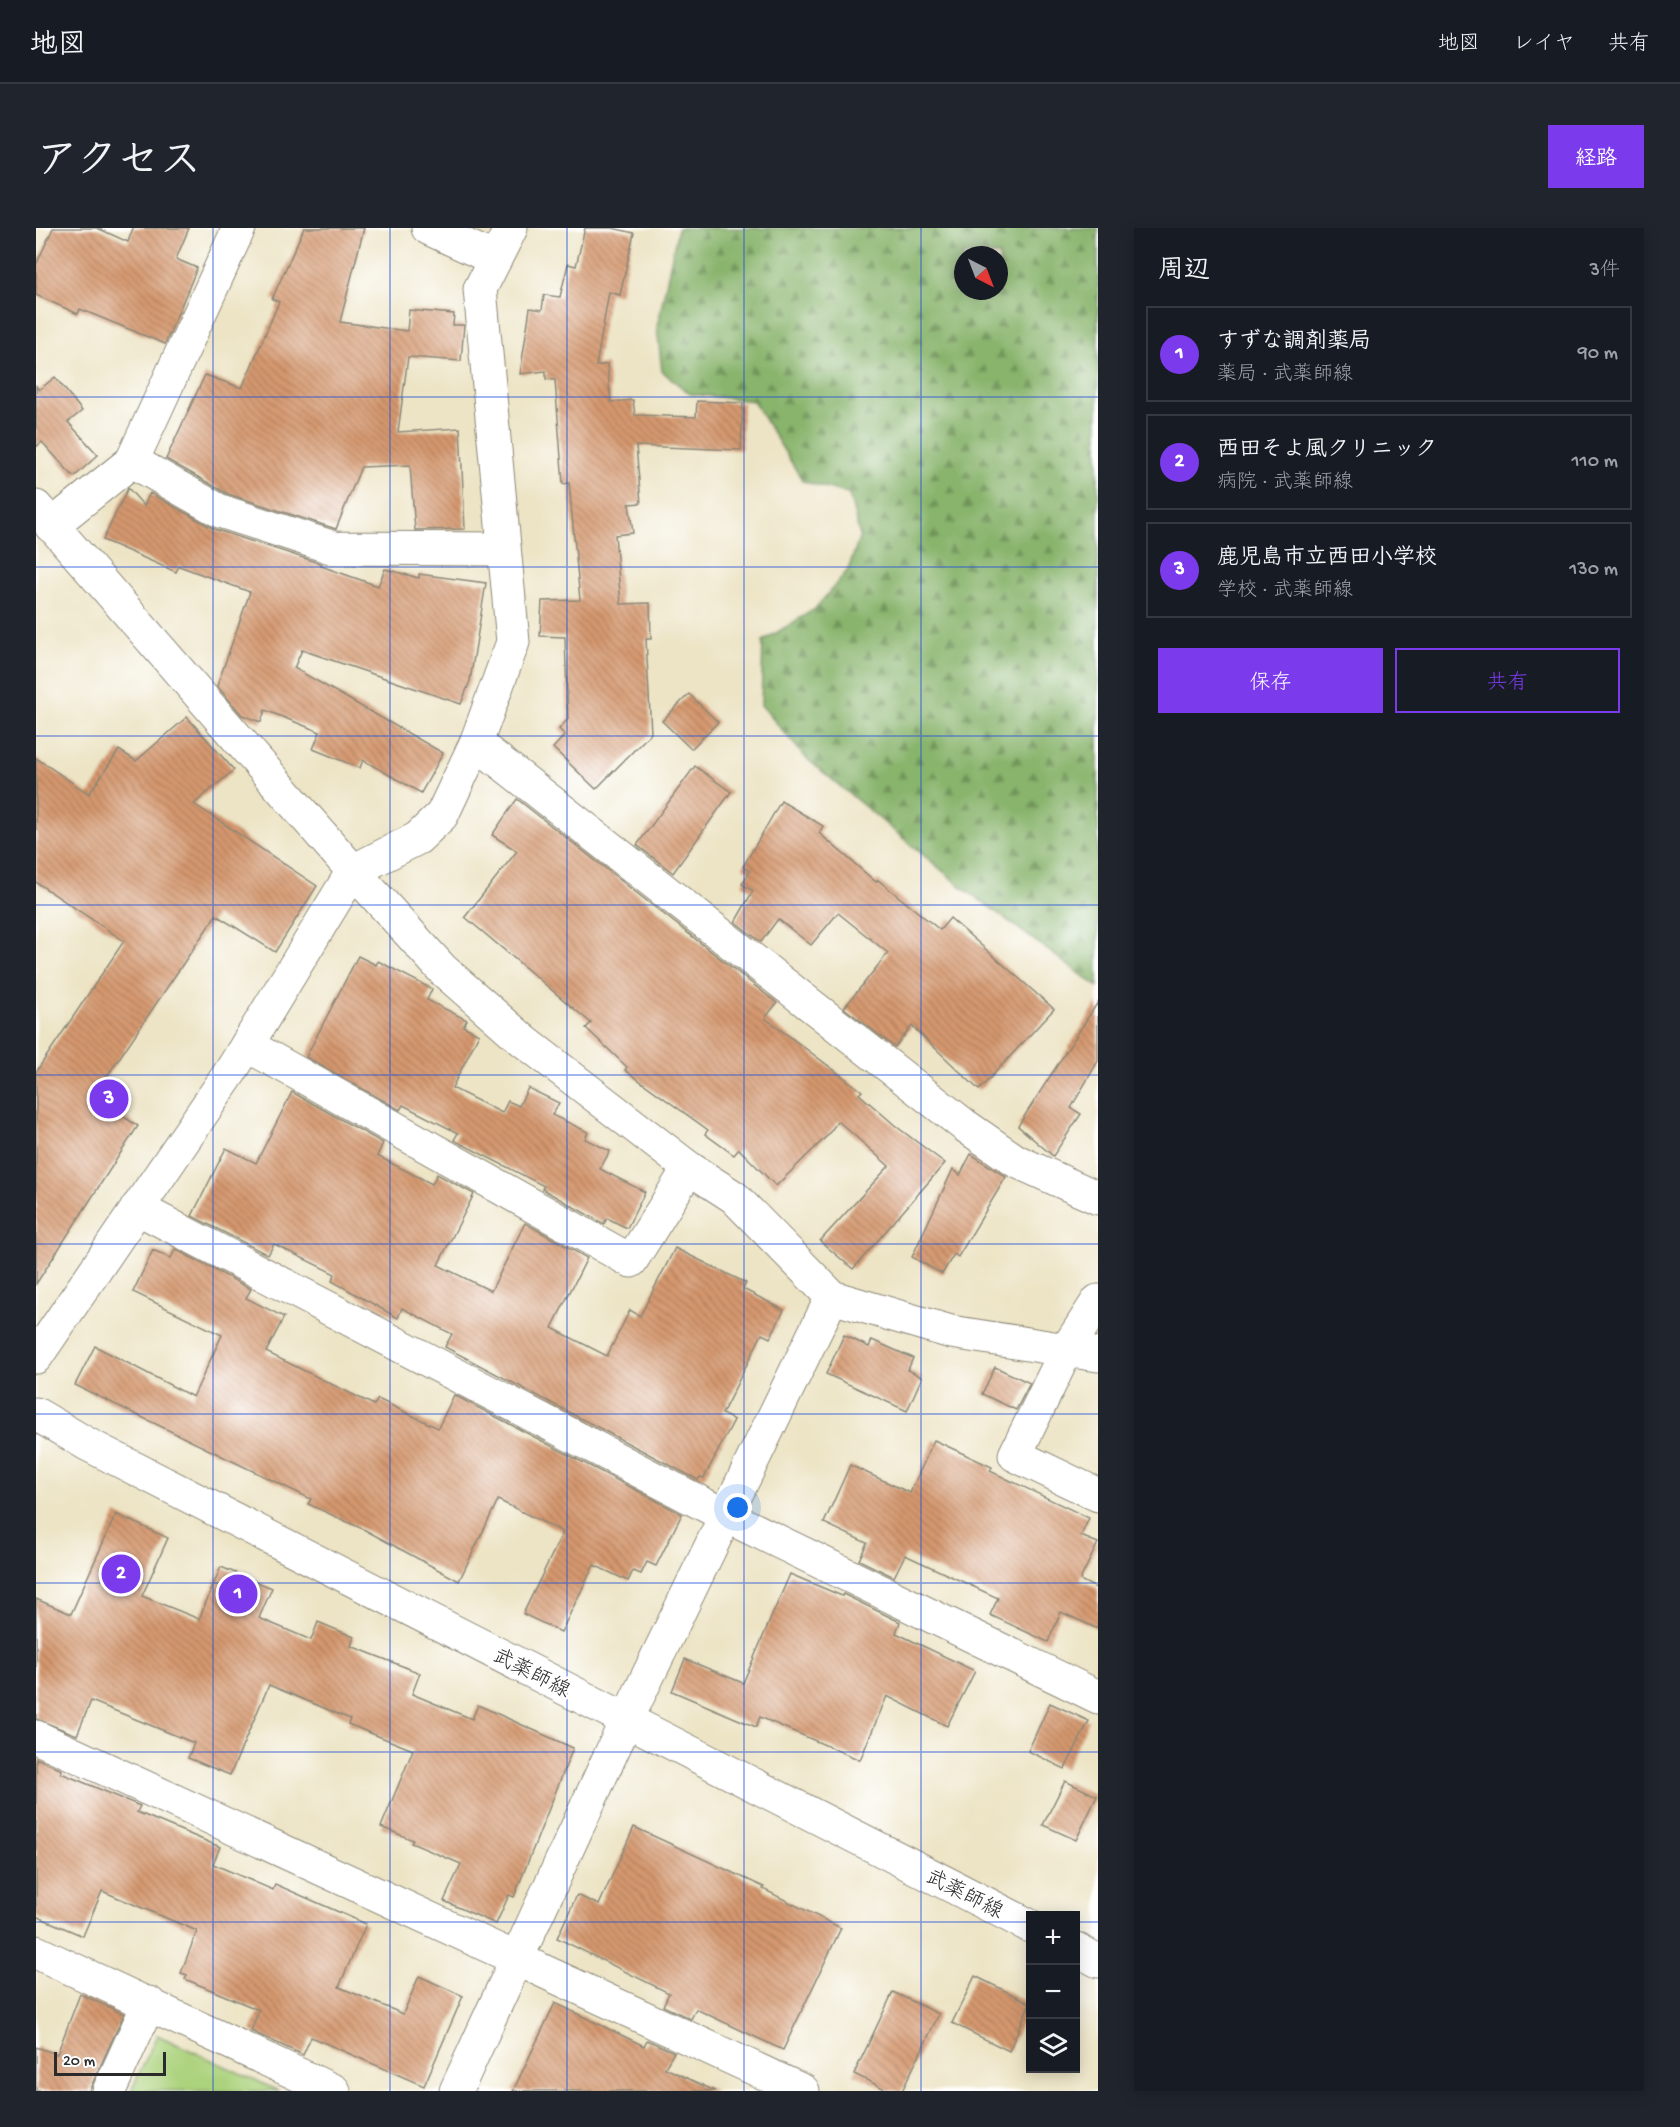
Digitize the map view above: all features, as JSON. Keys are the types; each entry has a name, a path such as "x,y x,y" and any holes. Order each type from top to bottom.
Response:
{"street":[{"path":"239,228 132,461 43,517 353,871 443,970 524,1041 689,1168 734,1197 832,1297 951,1332 1083,1352"},
{"path":"428,228 495,259"},
{"path":"36,1357 247,1045 353,871 418,838 442,815 476,743 513,642 480,289 511,228"},
{"path":"132,461 220,511 334,548 504,549"},
{"path":"476,743 964,1125 1016,1161 1098,1198"},
{"path":"247,1045 631,1261 689,1168"},
{"path":"137,1208 724,1515 1098,1697"},
{"path":"456,2091 626,1721 724,1515 832,1297"},
{"path":"1098,1301 1083,1352 1015,1455 1098,1495"},
{"name":"武薬師線","path":"36,1414 87,1444 1026,1924"},
{"path":"36,1737 803,2091"},
{"path":"1080,1951 1098,1961"},
{"path":"36,1952 334,2091"},
{"path":"109,2091 149,2003"}],"green space":[{"path":"678,228 1098,228 1098,987 962,887 806,758 761,705 763,641 815,609 848,570 860,536 849,494 803,481 753,401 690,394 662,371 657,327"},
{"path":"157,2035 279,2091 131,2091"}],"building":[{"path":"53,228 97,228 128,242 133,228 189,228 176,259 197,268 165,344 80,309 78,314 36,295 36,265"},
{"path":"304,228 364,228 340,322 407,331 409,310 454,314 453,325 464,325 461,361 408,357 398,432 460,428 465,529 415,530 410,465 361,467 336,529 228,494 166,459 205,375 242,388 279,302 272,299"},
{"path":"585,228 612,228 634,233 620,295 609,292 596,366 607,364 611,402 633,400 635,415 696,417 697,401 743,403 741,450 636,446 641,503 629,504 633,533 615,535 621,604 650,603 651,639 646,639 651,733 596,789 553,748 565,735 559,729 568,719 565,637 540,636 542,601 580,600 569,483 563,484 555,380 546,379 546,371 520,374 530,308 542,310 544,295 560,297 568,264 576,266"},
{"path":"55,377 82,411 68,422 98,455 74,477 42,442 36,447 36,386 39,390"},
{"path":"128,488 144,506 150,493 214,529 322,564 321,566 378,586 385,569 419,578 419,574 486,583 470,681 461,704 302,650 294,668 443,753 421,793 363,760 360,768 313,749 320,732 265,710 261,722 242,715 217,686 250,592 179,566 176,572 103,540"},
{"path":"689,694 718,722 691,749 662,721"},
{"path":"187,717 234,770 194,804 317,886 275,952 216,915 93,1097 138,1126 36,1284 36,1072 124,941 36,882 36,758 89,794 119,750 136,761"},
{"path":"695,766 731,792 673,873 637,845"},
{"path":"517,799 777,1003 765,1018 862,1091 859,1094 897,1127 945,1163 853,1269 820,1241 889,1166 838,1121 827,1136 776,1186 739,1149 734,1155 705,1134 708,1130 625,1070 627,1067 586,1028 591,1023 465,917 517,851 492,835"},
{"path":"781,801 823,826 819,833 876,882 878,880 940,930 950,918 1054,1009 979,1090 912,1026 895,1047 844,1008 888,953 838,913 811,945 778,919 761,942 735,922 753,891 742,884 750,871 743,867"},
{"path":"358,956 376,965 378,961 432,989 427,1000 467,1020 463,1026 479,1034 452,1088 502,1113 508,1101 519,1106 528,1088 559,1103 552,1115 588,1132 585,1139 610,1151 600,1169 645,1192 627,1228 607,1218 604,1224 542,1189 544,1186 454,1140 458,1133 403,1105 400,1110 306,1057"},
{"path":"1098,1002 1098,1061 1071,1108 1081,1114 1053,1156 1018,1126"},
{"path":"292,1092 383,1143 377,1156 432,1184 437,1174 474,1194 438,1265 491,1291 525,1223 587,1258 552,1328 607,1356 630,1310 640,1316 675,1248 746,1283 743,1289 784,1310 770,1338 762,1334 722,1414 734,1420 704,1478 700,1477 698,1480 445,1347 452,1334 402,1308 398,1318 332,1281 335,1274 274,1244 268,1255 192,1216 226,1148 256,1163"},
{"path":"971,1154 1006,1177 958,1257 954,1254 942,1274 912,1257 953,1169 960,1175"},
{"path":"175,1249 251,1289 246,1298 284,1317 266,1352 374,1405 378,1399 438,1428 454,1395 682,1514 656,1566 647,1562 641,1574 633,1571 628,1581 594,1565 561,1632 523,1614 563,1532 498,1500 459,1581 365,1530 308,1504 311,1499 75,1385 95,1346 193,1397 222,1335 133,1292 153,1250 171,1258"},
{"path":"844,1335 869,1347 872,1340 913,1358 908,1370 922,1377 907,1411 826,1374"},
{"path":"995,1367 1030,1383 1016,1410 982,1394"},
{"path":"934,1440 992,1467 990,1471 1089,1518 1081,1536 1098,1543 1080,1580 1098,1589 1098,1629 1061,1612 1048,1642 990,1615 998,1598 905,1555 894,1577 859,1560 867,1543 824,1523 850,1465 910,1493"},
{"path":"116,1514 168,1538 142,1596 199,1619 221,1567 272,1588 259,1618 311,1640 318,1622 354,1637 351,1646 420,1673 412,1694 472,1719 478,1705 573,1748 514,1897 509,1895 496,1924 444,1901 461,1864 411,1843 413,1840 381,1827 413,1750 348,1724 350,1719 269,1685 230,1775 188,1758 194,1743 91,1701 77,1735 36,1719 36,1599 71,1614"},
{"path":"790,1574 842,1596 843,1594 900,1622 896,1633 975,1671 947,1726 887,1696 860,1760 760,1717 756,1727 672,1691 685,1659 743,1683"},
{"path":"1050,1703 1089,1721 1065,1769 1028,1751"},
{"path":"36,1758 62,1770 61,1773 140,1806 137,1812 220,1847 213,1864 273,1890 275,1884 366,1924 339,1987 403,2014 419,1976 463,1996 424,2086 311,2037 303,2055 251,2031 259,2010 185,1979 187,1975 181,1973 197,1931 102,1891 83,1936 36,1916"},
{"path":"1065,1781 1097,1796 1076,1840 1043,1825"},
{"path":"634,1827 764,1887 763,1889 841,1928 783,2050 696,2009 691,2019 663,2006 669,1993 557,1938 577,1895 599,1905"},
{"path":"975,1976 1026,2001 1026,2012 1009,2051 952,2023"},
{"path":"893,1992 939,2014 902,2091 889,2091 854,2074"},
{"path":"80,1994 124,2014 89,2091 36,2091 36,2047 57,2054"},
{"path":"555,2003 644,2046 647,2040 674,2052 665,2068 715,2091 513,2091"}],"place":[{"name":"鹿児島市立西田小学校","path":"109,1099"},
{"name":"西田そよ風クリニック","path":"121,1574"},
{"name":"すずな調剤薬局","path":"238,1594"}]}
